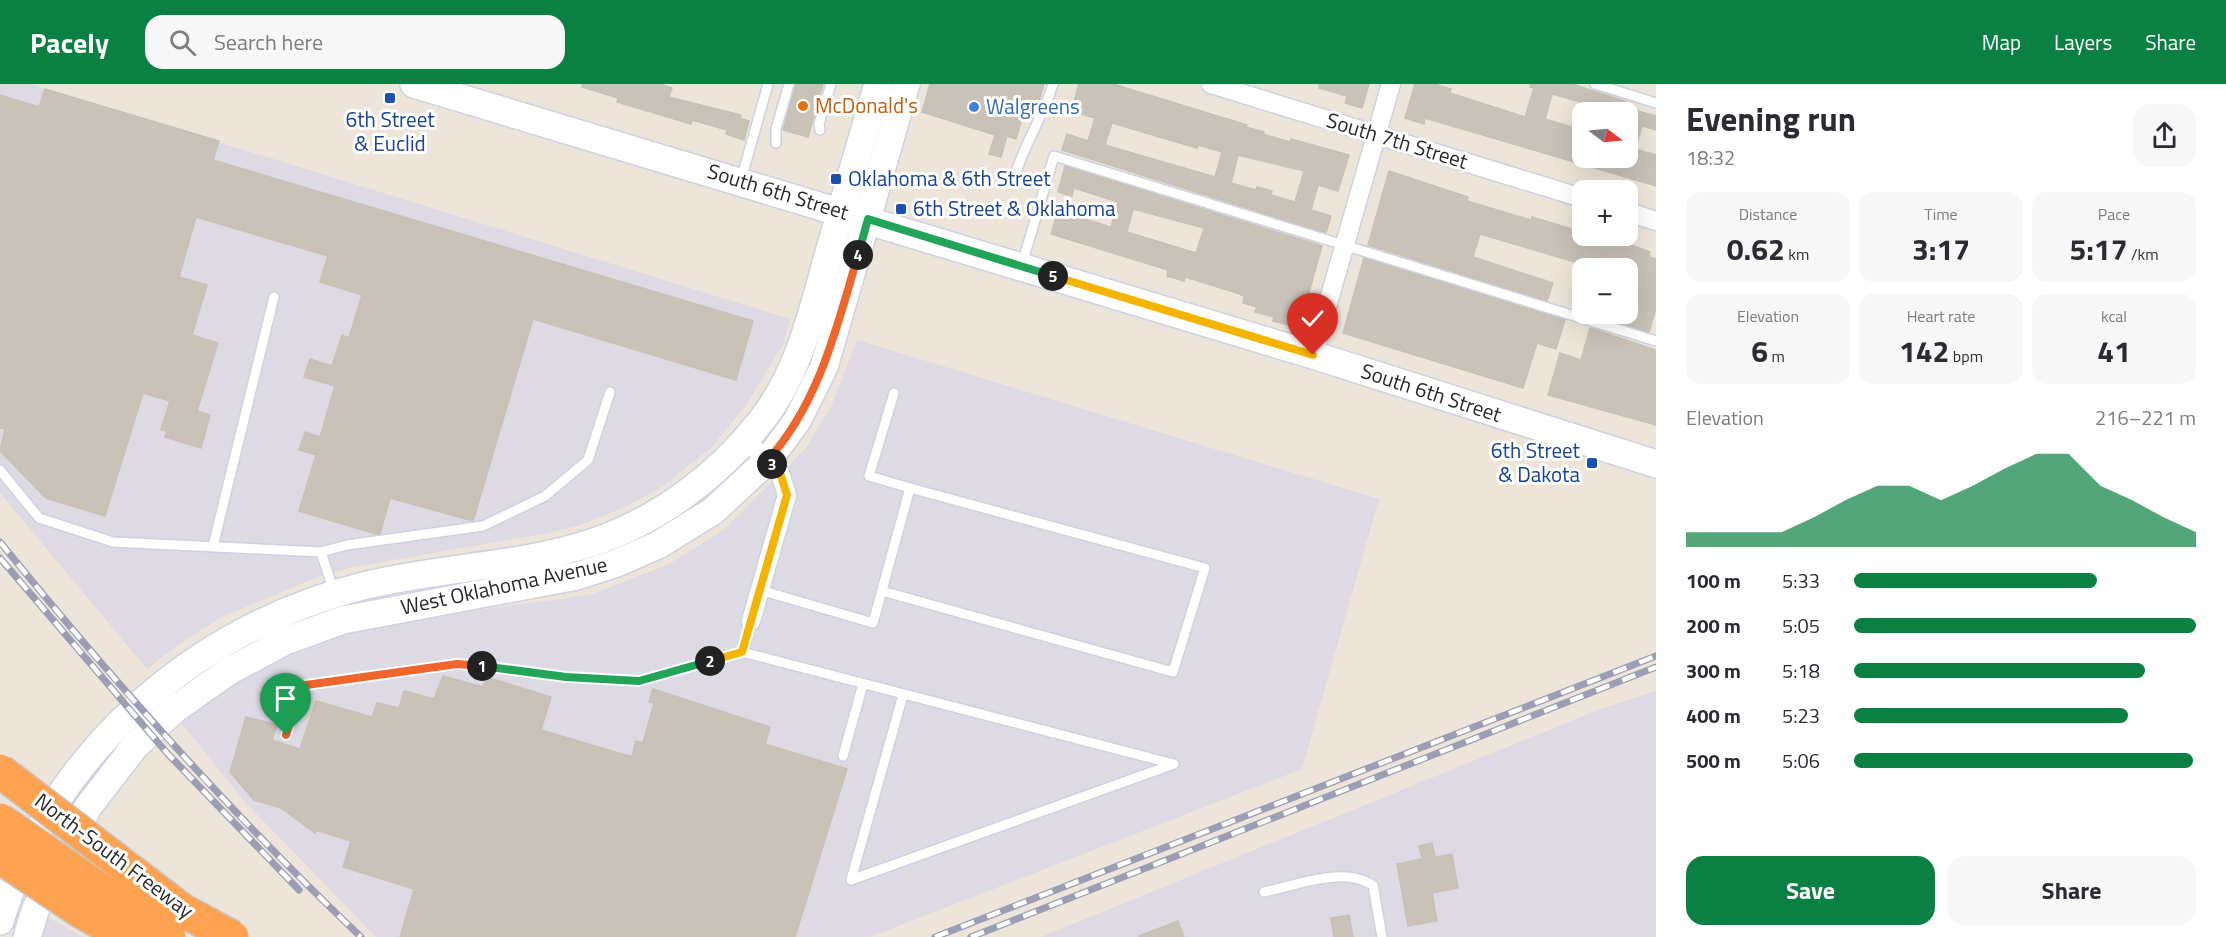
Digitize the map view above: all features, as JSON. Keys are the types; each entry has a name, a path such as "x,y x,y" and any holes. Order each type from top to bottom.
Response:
{"highway":[{"name":"North-South Freeway","path":"0,771 183,910 232,937"},
{"name":"North-South Freeway","path":"0,820 169,937"},
{"path":"0,857 82,912 126,937"}],"main road":[{"name":"West Oklahoma Avenue","path":"27,937 36,908 88,807 135,746 175,710 229,671 285,641 339,607 367,585 538,556 591,543 641,522 677,501 746,440 782,390 798,355 878,84"},
{"name":"West Oklahoma Avenue","path":"2,906 26,854 55,803 98,746 139,703 193,661 248,628 293,607 339,607 577,576 617,563 658,545 713,511 768,460 797,421 824,367 906,84"},
{"name":"South 6th Street","path":"417,85 842,211 1313,355 1656,464"}],"street":[{"name":"South 7th Street","path":"1211,84 1572,195"},
{"path":"1313,355 1391,84"},
{"path":"1638,215 1656,221"},
{"path":"746,440 780,473 787,495 751,621"},
{"path":"2,906 36,908"}],"lane":[{"path":"740,181 768,84"},
{"path":"776,143 776,129 789,84"},
{"path":"820,130 819,124 831,84"},
{"path":"1017,170 1025,147 1046,106 1053,84"},
{"path":"1595,84 1656,103"},
{"path":"1022,266 1054,156 1656,341"},
{"path":"213,546 274,297"},
{"path":"0,470 39,518 113,542 321,552 347,545 483,526 545,496 588,460 610,392"},
{"path":"882,591 1173,672 1205,568 869,476 894,393"},
{"path":"760,590 873,623 910,488"},
{"path":"321,552 339,607"},
{"path":"742,652 751,621"},
{"path":"286,735 298,696 306,685 331,680 457,664 566,677 639,681 742,652 1174,764 851,880 903,695"},
{"path":"843,756 863,684"},
{"path":"1264,892 1342,876 1361,877 1373,885 1382,937"}],"shaded area":[{"path":"0,84 31,84 790,319 783,344 747,404 711,448 660,488 627,506 578,526 543,534 353,567 320,576 222,617 182,642 147,669 0,493"},
{"path":"857,340 1379,499 1302,769 870,937 376,937 245,802 180,721 233,682 290,653 348,632 390,622 590,595 669,564 723,530 805,449 831,407"},
{"path":"1656,691 1656,937 1041,937 1603,708"},
{"path":"47,917 84,937 42,937"}],"building":[{"path":"583,84 660,84 672,88 669,97 741,115 740,118 749,121 744,140 726,134 727,130 692,120 691,124 617,102 618,98 582,87"},
{"name":"McDonald's","path":"796,84 823,84 808,137 783,130"},
{"name":"Walgreens","path":"930,84 1044,84 1039,101 1028,98 1016,139 1007,136 1001,157 989,154 995,135 922,112"},
{"path":"1079,84 1113,84 1247,125 1246,127 1264,132 1263,134 1349,155 1338,191 1318,185 1311,210 1331,216 1326,233 1062,150 1067,134 1088,141 1095,118 1071,111","holes":["1112,123 1197,148 1198,145 1222,152 1215,177 1105,145","1238,155 1304,171 1295,202 1271,195 1272,191 1257,187 1256,190 1231,183"]},
{"path":"1319,84 1369,84 1362,108 1345,103 1347,96 1319,88"},
{"path":"1415,84 1434,84 1451,89 1450,93 1525,117 1534,88 1530,87 1531,84 1572,84 1627,102 1581,102 1552,94 1545,119 1572,127 1572,161 1425,118 1424,124 1405,118"},
{"path":"45,89 219,141 213,160 753,321 736,380 533,319 473,521 390,498 380,534 376,534 299,511 316,455 299,450 305,432 320,437 335,386 304,377 310,359 332,366 342,335 349,338 362,295 320,282 328,256 196,217 179,277 207,285 192,335 218,343 197,411 210,415 201,448 165,437 167,431 161,430 170,401 143,393 105,516 46,498 0,451 5,429 0,428 0,95 39,107"},
{"path":"1638,111 1656,116 1656,130 1642,126 1638,139"},
{"path":"1638,150 1656,155 1656,186 1595,168 1638,168"},
{"path":"1065,166 1322,246 1299,328 1273,321 1274,317 1255,312 1257,307 1243,303 1244,296 1237,293 1185,277 1184,281 1167,276 1168,270 1051,234 1058,211 1111,227 1118,202 1074,188 1072,196 1058,192","holes":["1133,209 1204,228 1196,253 1127,232"]},
{"path":"1389,171 1468,197 1467,201 1531,220 1532,217 1572,229 1572,246 1634,246 1650,252 1649,257 1656,259 1656,308 1649,332 1623,324 1638,324 1638,258 1572,258 1572,261 1480,234 1473,257 1553,283 1547,301 1368,245"},
{"path":"1364,258 1565,320 1556,349 1537,343 1523,388 1343,333"},
{"path":"1590,328 1656,350 1656,425 1548,395 1560,353 1581,360"},
{"path":"443,676 483,687 486,677 551,697 541,730 632,757 636,741 643,743 654,703 649,702 653,689 770,727 765,744 847,769 795,937 400,937 414,889 343,867 351,841 316,830 315,833 281,808 254,800 230,772 246,717 277,725 272,740 300,749 316,701 372,717 377,703 399,708 404,691 434,699"},
{"path":"1432,843 1435,857 1452,854 1458,888 1432,893 1437,921 1408,926 1397,864 1422,859 1419,846"},
{"path":"1349,915 1353,937 1334,937 1331,918"},
{"path":"1178,921 1184,937 1139,937 1139,936"}],"railway":[{"path":"0,542 130,696 219,795 361,937"},
{"path":"0,558 167,753 299,890"},
{"path":"935,937 1656,656"},
{"path":"971,937 1656,667"}],"place":[{"name":"6th Street & Euclid","path":"390,98"},
{"name":"McDonald's","path":"803,106"},
{"name":"Walgreens","path":"974,107"},
{"name":"Oklahoma & 6th Street","path":"836,179"},
{"name":"6th Street & Oklahoma","path":"901,209"},
{"name":"6th Street & Dakota","path":"1592,463"}],"route":[{"path":"286,735 298,696 306,685 331,680 457,664 515,669 566,677 639,681 742,652 787,495 780,473 768,460 783,444 797,421 824,367 868,219 1313,355"}]}
